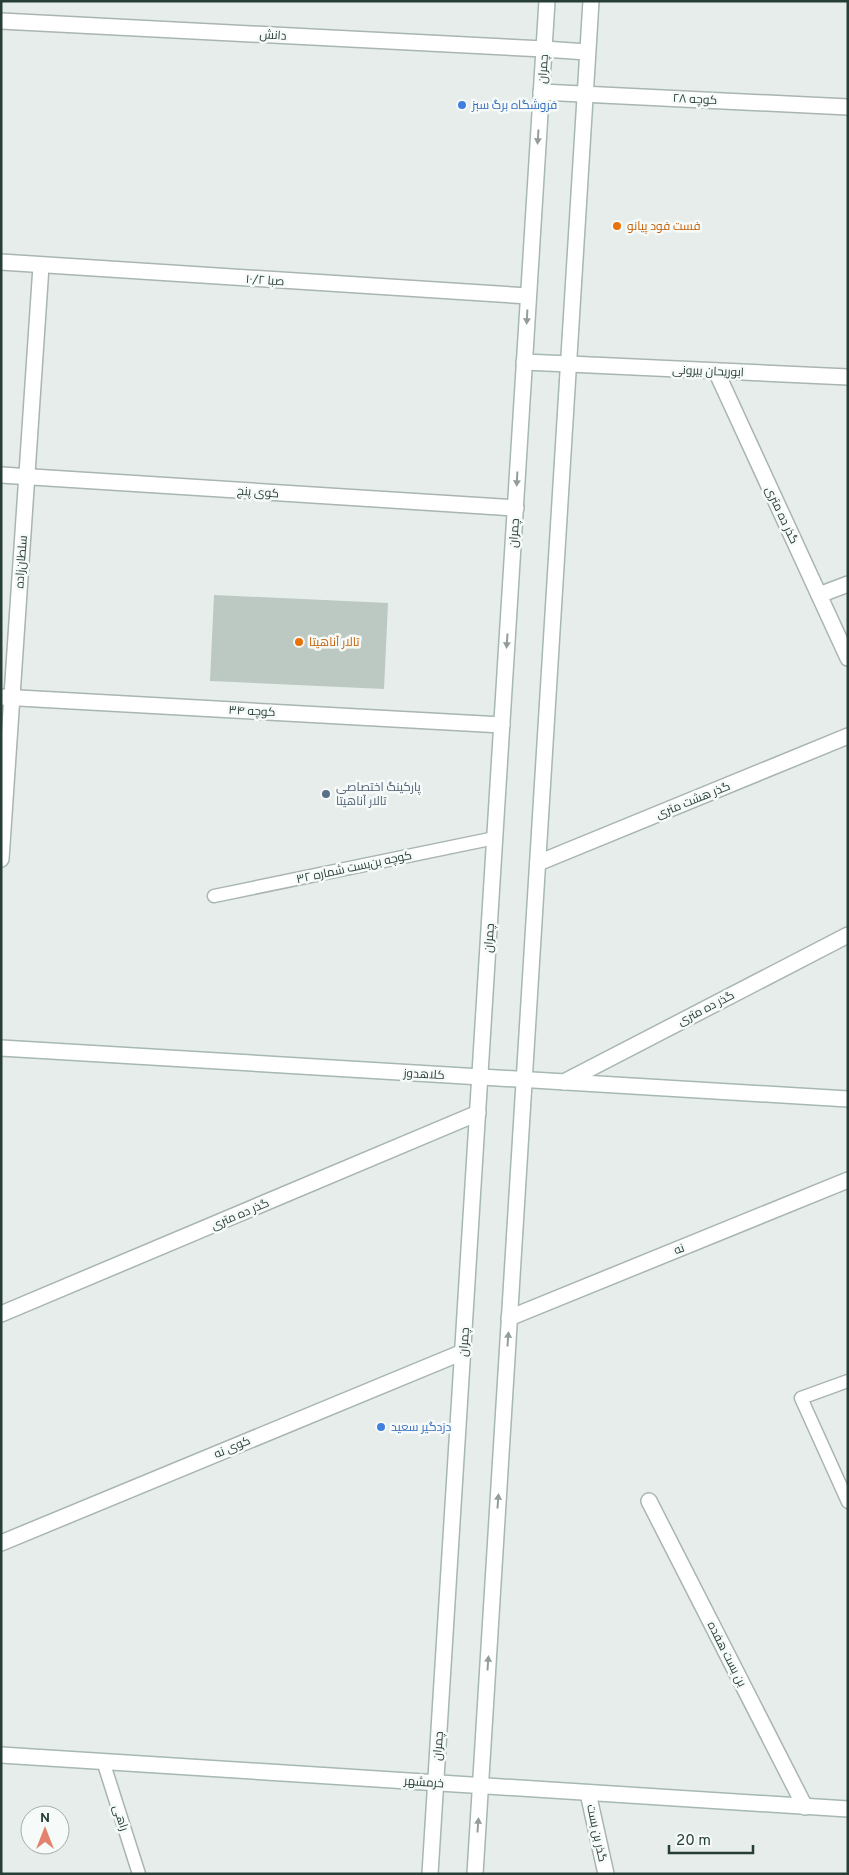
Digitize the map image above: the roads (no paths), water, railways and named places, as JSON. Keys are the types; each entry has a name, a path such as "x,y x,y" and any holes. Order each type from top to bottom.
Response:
{"street":[{"name":"چمران","path":"430,1874 547,1"},
{"path":"475,1874 591,1"},
{"name":"دانش","path":"1,21 587,52"},
{"name":"کوچه ۲۸","path":"541,92 848,107"},
{"name":"صبا ۱۰/۲","path":"1,262 528,296"},
{"name":"سلطان‌زاده","path":"1,859 7,697 27,478 41,266"},
{"name":"ابوریحان بیرونی","path":"524,362 848,377"},
{"name":"گذر ده متری","path":"716,371 848,658"},
{"name":"کوی پنج","path":"1,476 516,508"},
{"path":"819,595 848,584"},
{"name":"کوچه ۳۴","path":"7,697 502,725"},
{"name":"گذر هشت متری","path":"538,863 848,736"},
{"name":"گذر ده متری","path":"564,1082 848,935"},
{"name":"کلاهدوز","path":"1,1048 848,1099"},
{"name":"گذر ده متری","path":"1,1314 478,1113"},
{"name":"نه","path":"509,1318 848,1180"},
{"name":"کوی نه","path":"1,1543 463,1352"},
{"name":"بن بست هفده","path":"649,1501 805,1807"},
{"name":"خرمشهر","path":"1,1755 848,1809"},
{"name":"گذر بن بست","path":"588,1793 606,1874"}],"lane":[{"name":"کوچه بن‌بست شماره ۳۲","path":"214,896 495,838"},
{"path":"848,1381 801,1398 848,1502"},
{"name":"راهی","path":"103,1761 139,1874"}],"place":[{"name":"فروشگاه برگ سبز","path":"462,105"},
{"name":"فست فود پیانو","path":"617,226"},
{"name":"تالار آناهیتا","path":"299,642"},
{"name":"پارکینگ اختصاصی تالار آناهیتا","path":"326,794"},
{"name":"دزدگیر سعید","path":"381,1427"}]}
